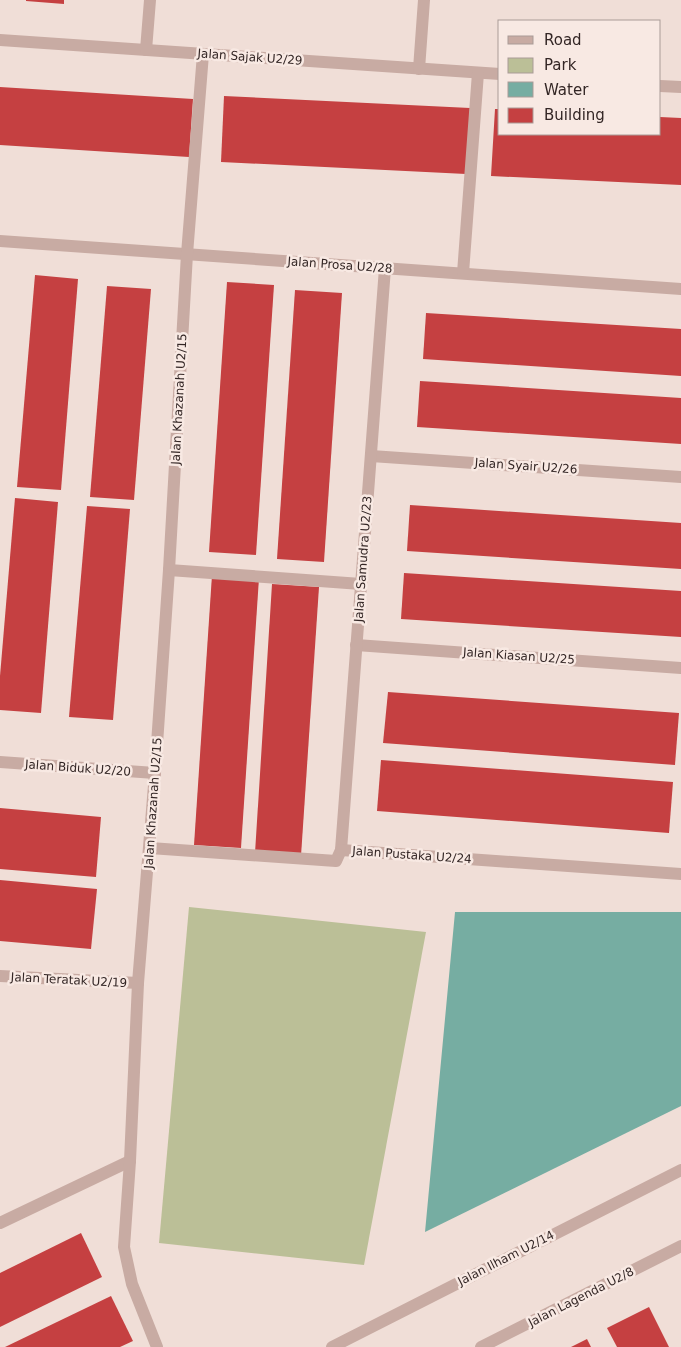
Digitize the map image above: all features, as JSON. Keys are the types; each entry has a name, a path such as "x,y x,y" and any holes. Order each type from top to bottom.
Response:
{"street":[{"path":"146,50 150,0"},
{"path":"419,69 424,0"},
{"name":"Jalan Sajak U2/29","path":"0,40 498,74"},
{"name":"Jalan Khazanah U2/15","path":"158,1347 132,1284 124,1247 138,983 156,773 187,254 203,54"},
{"path":"463,274 478,73"},
{"path":"661,86 681,87"},
{"name":"Jalan Prosa U2/28","path":"0,241 681,289"},
{"name":"Jalan Samudra U2/23","path":"341,850 385,268"},
{"name":"Jalan Syair U2/26","path":"371,456 681,477"},
{"path":"169,570 361,584"},
{"name":"Jalan Kiasan U2/25","path":"356,645 681,668"},
{"name":"Jalan Biduk U2/20","path":"0,762 156,773"},
{"name":"Jalan Pustaka U2/24","path":"150,848 336,861 341,850 681,874"},
{"name":"Jalan Teratak U2/19","path":"0,976 138,983"},
{"path":"0,1223 130,1161"},
{"name":"Jalan Ilham U2/14","path":"332,1347 681,1170"},
{"name":"Jalan Lagenda U2/8","path":"484,1346 680,1251"}],"green space":[{"path":"189,907 426,932 364,1265 159,1243"}],"water":[{"path":"455,912 681,912 681,1106 425,1232"}],"building":[{"path":"64,0 64,4 26,1"},
{"path":"0,87 193,99 189,157 0,145"},
{"path":"224,96 470,108 466,174 221,162"},
{"path":"495,109 498,109 498,135 661,135 661,117 681,118 681,185 491,176"},
{"path":"35,275 78,279 61,490 17,487"},
{"path":"227,282 274,285 256,555 209,552"},
{"path":"107,286 151,289 134,500 90,497"},
{"path":"295,290 342,293 324,562 277,559"},
{"path":"426,313 681,329 681,376 423,359"},
{"path":"420,381 681,398 681,444 417,427"},
{"path":"15,498 58,502 41,713 0,710 0,676"},
{"path":"410,505 681,523 681,569 407,551"},
{"path":"87,506 130,509 113,720 69,717"},
{"path":"404,573 681,591 681,637 401,619"},
{"path":"212,575 259,578 241,848 194,845"},
{"path":"272,584 319,587 301,856 255,853"},
{"path":"388,692 679,713 675,765 383,743"},
{"path":"381,760 673,782 669,833 377,811"},
{"path":"0,808 101,817 96,877 0,869"},
{"path":"0,880 97,889 91,949 0,941"},
{"path":"81,1233 102,1277 0,1327 0,1273"},
{"path":"111,1296 133,1341 120,1347 5,1347"},
{"path":"649,1307 669,1347 617,1347 607,1328"},
{"path":"587,1339 591,1347 571,1347"}]}
